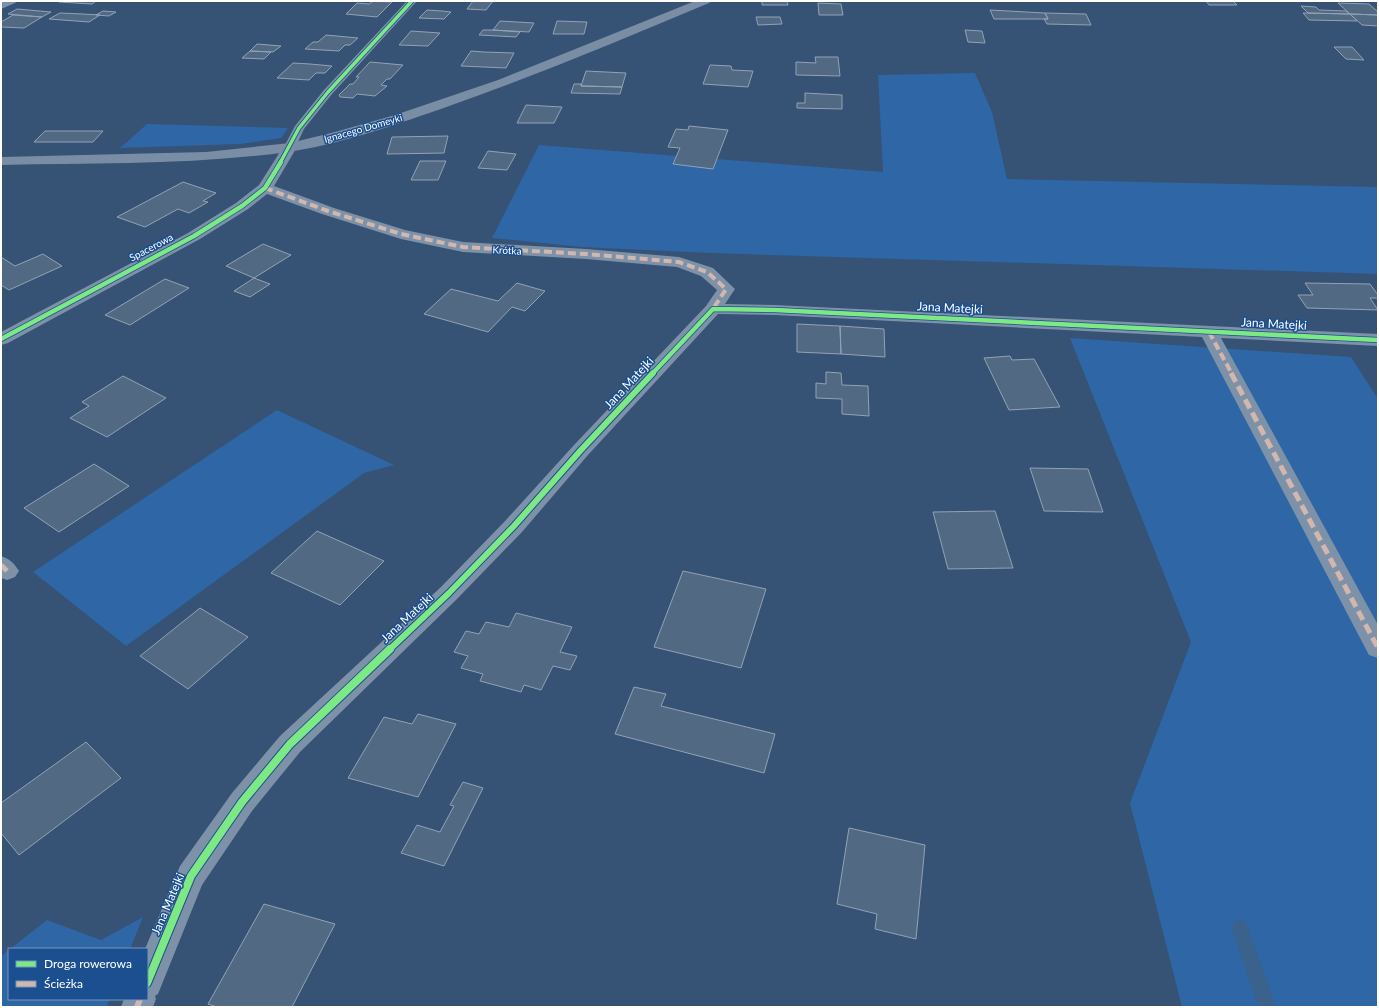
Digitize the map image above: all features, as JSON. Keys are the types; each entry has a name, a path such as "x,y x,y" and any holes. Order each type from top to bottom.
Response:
{"street":[{"path":"1,6 11,1"},
{"name":"Ignacego Domeyki","path":"1,161 206,156 290,147 338,136 386,122 504,83 705,1"},
{"name":"Spacerowa","path":"1,339 194,236 242,206 265,188 290,147"},
{"name":"Krótka","path":"265,188 328,212 401,234 463,247 586,254 679,262 707,272 726,289 713,309"},
{"name":"Jana Matejki","path":"148,981 191,876 242,802 290,744 449,593 514,526 581,450 713,309 775,310 1378,340"},
{"path":"1210,332 1378,648"}],"lane":[{"path":"290,147 299,128 328,92 412,1"}],"shaded area":[{"path":"975,73 992,112 1007,179 1378,187 1378,274 710,253 582,247 492,238 539,145 883,172 878,75"},
{"path":"147,124 288,128 281,138 241,144 120,148"},
{"path":"1070,338 1351,357 1378,399 1378,1007 1182,1007 1130,803 1191,642"},
{"path":"277,410 394,465 364,473 126,646 33,572"},
{"path":"143,917 130,948 11,948 47,920 101,940"},
{"path":"8,951 8,1000 110,1000 106,1007 1,1007 1,956"}],"building":[{"path":"96,1 92,4 59,2"},
{"path":"373,1 392,2 377,17 346,14 357,3 369,4"},
{"path":"473,1 493,1 486,10 467,9"},
{"path":"762,1 787,1 788,5 762,5"},
{"path":"1206,1 1233,1 1237,5 1209,5"},
{"path":"818,3 841,4 843,15 819,15"},
{"path":"1338,3 1369,4 1378,12 1378,15 1350,14"},
{"path":"1301,6 1316,7 1319,10 1346,11 1350,14 1308,13"},
{"path":"17,9 51,12 42,17 8,14"},
{"path":"427,10 451,12 444,19 419,18"},
{"path":"990,10 1045,13 1048,19 994,19"},
{"path":"103,11 116,12 109,16 96,15"},
{"path":"60,13 100,15 89,22 49,19"},
{"path":"1045,13 1086,14 1091,25 1047,24 1044,19 1048,19"},
{"path":"1303,13 1350,14 1357,21 1309,20"},
{"path":"1350,14 1378,15 1378,26 1362,25"},
{"path":"13,15 42,17 24,28 1,27 1,22"},
{"path":"756,17 780,17 782,24 758,25"},
{"path":"500,21 534,23 529,32 493,30"},
{"path":"557,21 587,22 584,34 553,34"},
{"path":"483,30 520,32 516,37 479,35"},
{"path":"965,30 982,31 985,43 968,42"},
{"path":"411,31 440,33 428,46 399,45"},
{"path":"326,35 358,38 350,45 345,45 339,51 305,49 313,42 318,42"},
{"path":"257,44 281,46 273,52 250,51"},
{"path":"1334,47 1352,47 1364,60 1346,59"},
{"path":"250,51 271,52 264,59 242,58"},
{"path":"471,51 514,53 506,68 461,66"},
{"path":"815,57 838,57 840,76 796,75 796,62 816,63"},
{"path":"370,62 403,65 390,79 387,79 381,85 387,86 375,96 357,94 353,98 340,97 339,95 350,84 353,84 359,77 356,77"},
{"path":"293,63 332,66 325,73 316,73 309,80 277,78"},
{"path":"710,65 731,66 732,70 753,71 748,87 703,84"},
{"path":"586,71 626,73 622,87 581,86"},
{"path":"574,84 581,84 581,86 622,87 620,94 571,93"},
{"path":"805,93 842,95 842,109 797,108 797,103 805,103"},
{"path":"526,105 562,107 554,123 517,123"},
{"path":"689,126 728,130 713,169 673,164 680,148 668,147 676,129 688,130"},
{"path":"45,131 103,131 93,142 34,142"},
{"path":"448,136 444,153 387,154 392,137"},
{"path":"488,151 516,154 507,170 478,168"},
{"path":"420,161 446,161 438,180 411,180"},
{"path":"183,182 216,193 203,201 208,202 189,213 178,209 145,227 117,217"},
{"path":"263,244 291,255 254,278 226,266"},
{"path":"43,254 62,266 9,290 1,285 1,257 15,266"},
{"path":"254,278 270,284 250,297 234,291"},
{"path":"165,279 189,288 130,325 105,315"},
{"path":"517,283 545,291 525,311 512,307 488,332 424,314 451,289 498,301"},
{"path":"1305,283 1370,284 1378,295 1378,298 1370,298 1378,310 1307,308 1298,295 1313,295"},
{"path":"797,324 840,326 841,354 797,352"},
{"path":"840,326 884,329 885,357 841,354"},
{"path":"1010,356 1012,360 1034,359 1060,407 1009,410 984,358"},
{"path":"826,372 841,373 842,385 868,386 869,416 842,414 842,399 816,398 816,383 826,384"},
{"path":"123,376 166,398 107,437 70,418 89,406 82,402"},
{"path":"94,464 129,486 59,532 24,508"},
{"path":"1030,468 1088,469 1103,512 1044,511"},
{"path":"995,511 1013,568 948,569 933,512"},
{"path":"317,531 384,561 340,605 271,573"},
{"path":"683,571 766,589 741,668 654,647"},
{"path":"200,608 248,637 188,689 140,656"},
{"path":"516,613 572,627 560,652 577,656 570,670 553,666 541,690 524,685 521,692 480,681 483,674 461,668 468,656 454,652 466,631 479,634 486,622 509,627"},
{"path":"634,687 666,694 661,706 775,734 764,773 615,734"},
{"path":"418,714 456,724 418,797 348,778 384,717 412,724"},
{"path":"86,742 121,778 19,855 1,833 1,803"},
{"path":"463,782 483,788 444,866 401,853 417,825 440,832 454,806 450,805"},
{"path":"849,828 925,845 916,939 875,929 877,914 837,904"},
{"path":"264,904 335,924 292,1007 217,1007 208,1004"}],"waterway":[{"path":"1240,928 1267,1007"}],"marked path":[{"path":"265,188 328,211 401,234 463,247 586,254 679,262 707,272 726,289 713,309"},
{"path":"1209,332 1378,648"},
{"path":"1,565 7,571"},
{"path":"137,1007 140,1000"}],"cycle path":[{"path":"1,339 194,236 242,206 265,188 290,147 299,128 328,92 412,1"},
{"path":"148,981 191,876 242,802 290,744 449,593 514,526 581,450 713,309 775,310 1378,340"}]}
